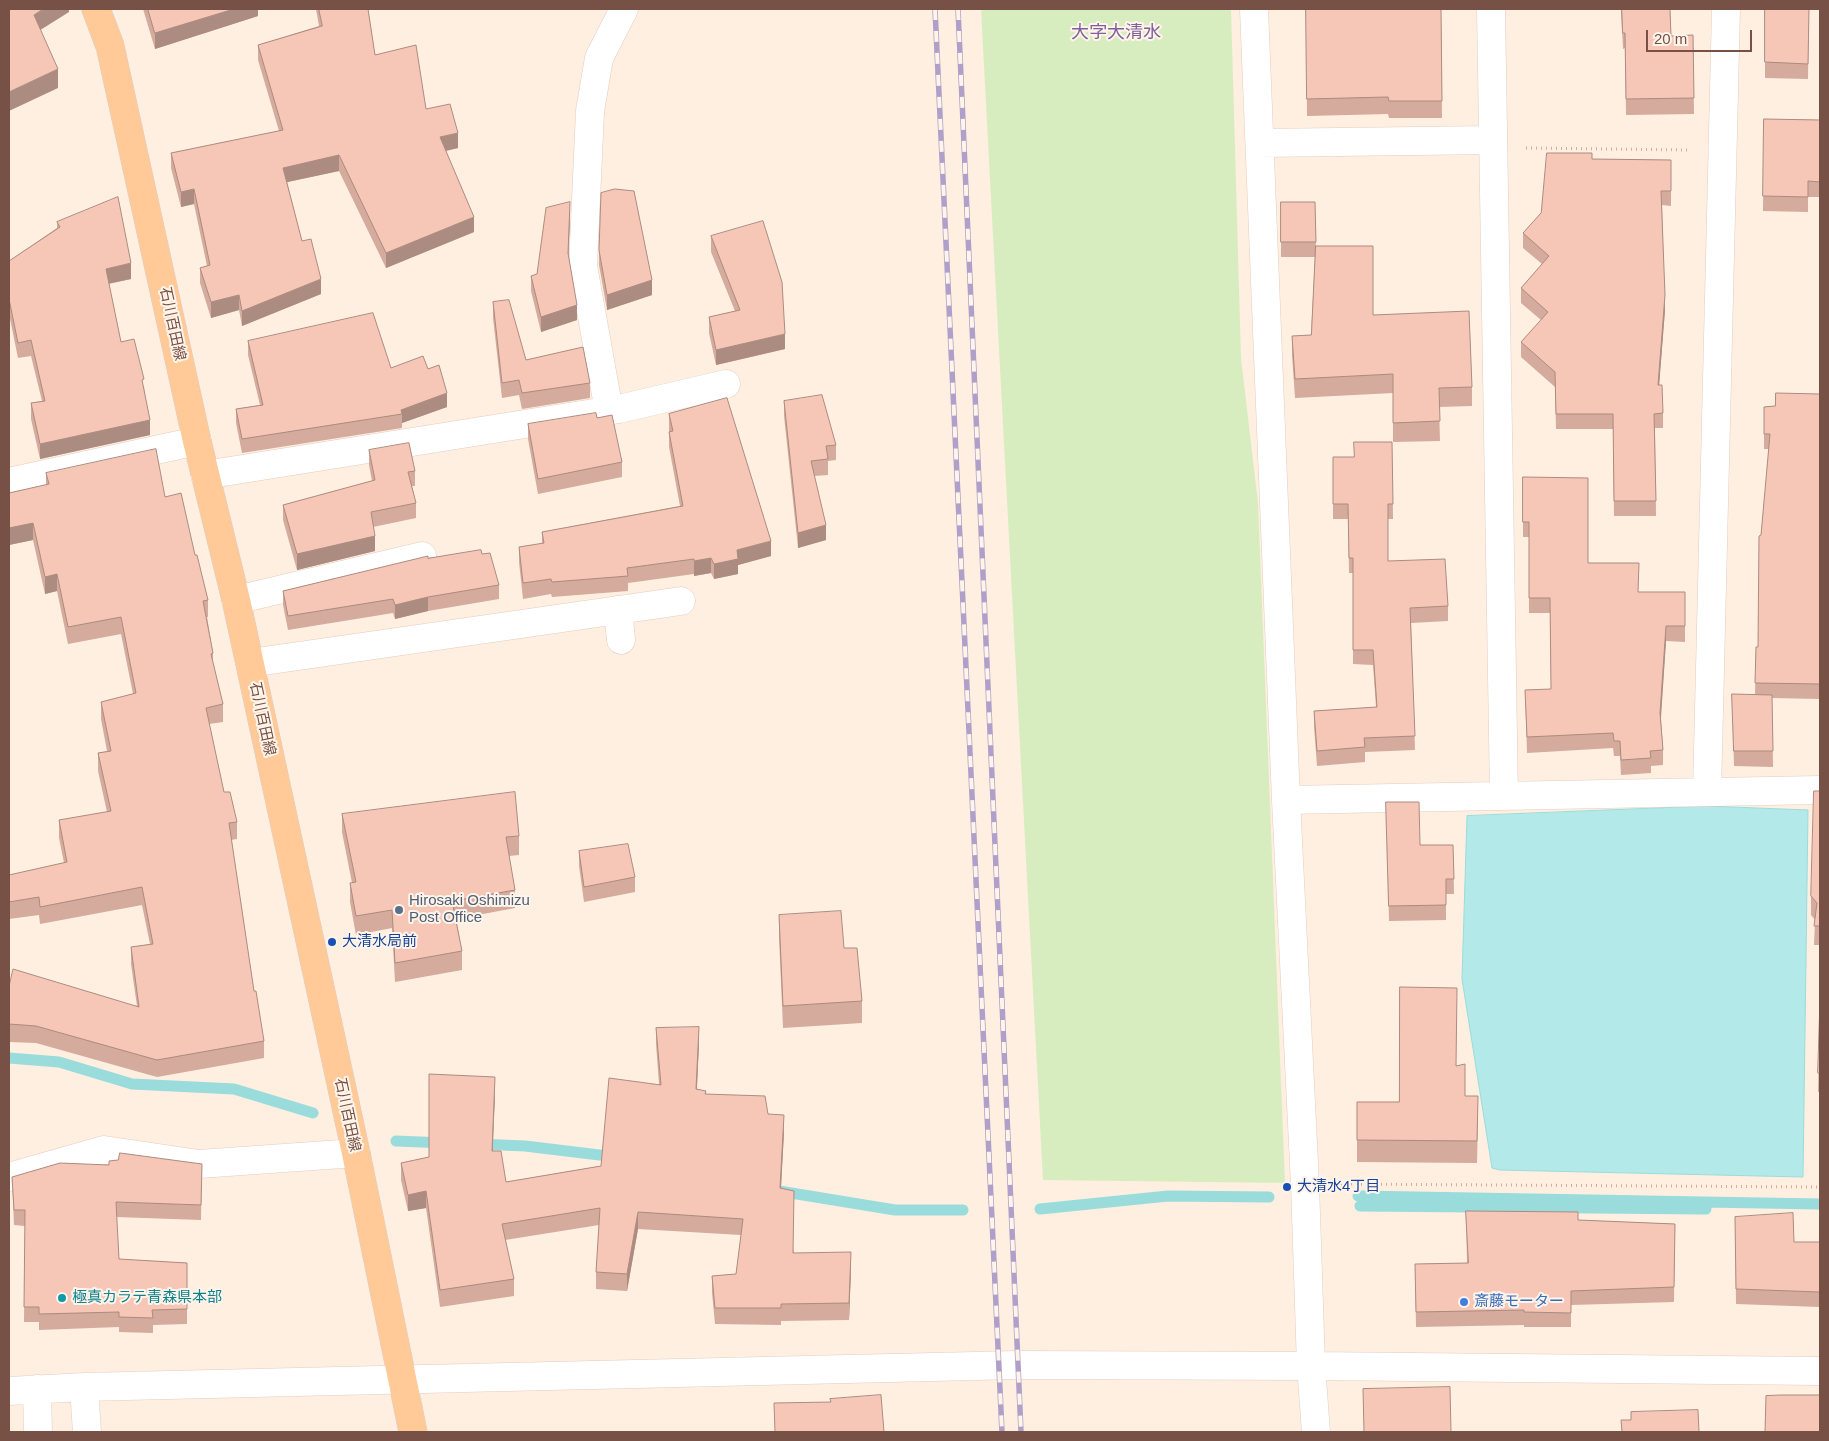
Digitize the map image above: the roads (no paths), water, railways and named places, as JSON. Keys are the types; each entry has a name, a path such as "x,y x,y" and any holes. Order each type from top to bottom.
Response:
{"main road":[{"name":"石川百田線","path":"96,9 110,46 197,441 236,600 356,1153 413,1432"}],"street":[{"path":"609,411 583,266 590,111 599,58 624,9"},
{"path":"1254,9 1286,800 1305,1184 1311,1366 1316,1432"},
{"path":"1491,9 1504,796"},
{"path":"1707,792 1726,9"},
{"path":"1260,143 1493,144"},
{"path":"205,475 609,411 726,384"},
{"path":"9,482 197,441"},
{"path":"236,600 422,556"},
{"path":"250,663 681,601"},
{"path":"618,610 621,640"},
{"path":"1286,800 1820,790"},
{"path":"9,1177 104,1150 199,1164 356,1153"},
{"path":"9,1391 84,1387 1018,1365 1820,1371"},
{"path":"84,1387 87,1432"},
{"path":"37,1389 38,1432"}],"water":[{"path":"1706,806 1808,810 1803,1177 1500,1170 1492,1168 1462,979 1467,816"}],"waterway":[{"path":"9,1058 59,1062 132,1084 234,1089 313,1113"},
{"path":"396,1141 445,1143"},
{"path":"478,1144 525,1146 616,1157"},
{"path":"779,1191 895,1210 963,1210"},
{"path":"1040,1209 1168,1196 1269,1197"},
{"path":"1358,1196 1820,1204"},
{"path":"1360,1206 1706,1209"}],"railway":[{"path":"935,9 1002,1432"},
{"path":"958,9 1021,1432"}],"place":[{"name":"Hirosaki Oshimizu Post Office","path":"399,910"},
{"name":"大清水局前","path":"332,942"},
{"name":"大清水4丁目","path":"1287,1187"},
{"name":"極真カラテ青森県本部","path":"62,1298"},
{"name":"斎藤モーター","path":"1464,1302"}],"district":[{"name":"大字大清水","path":"1116,33"}]}
